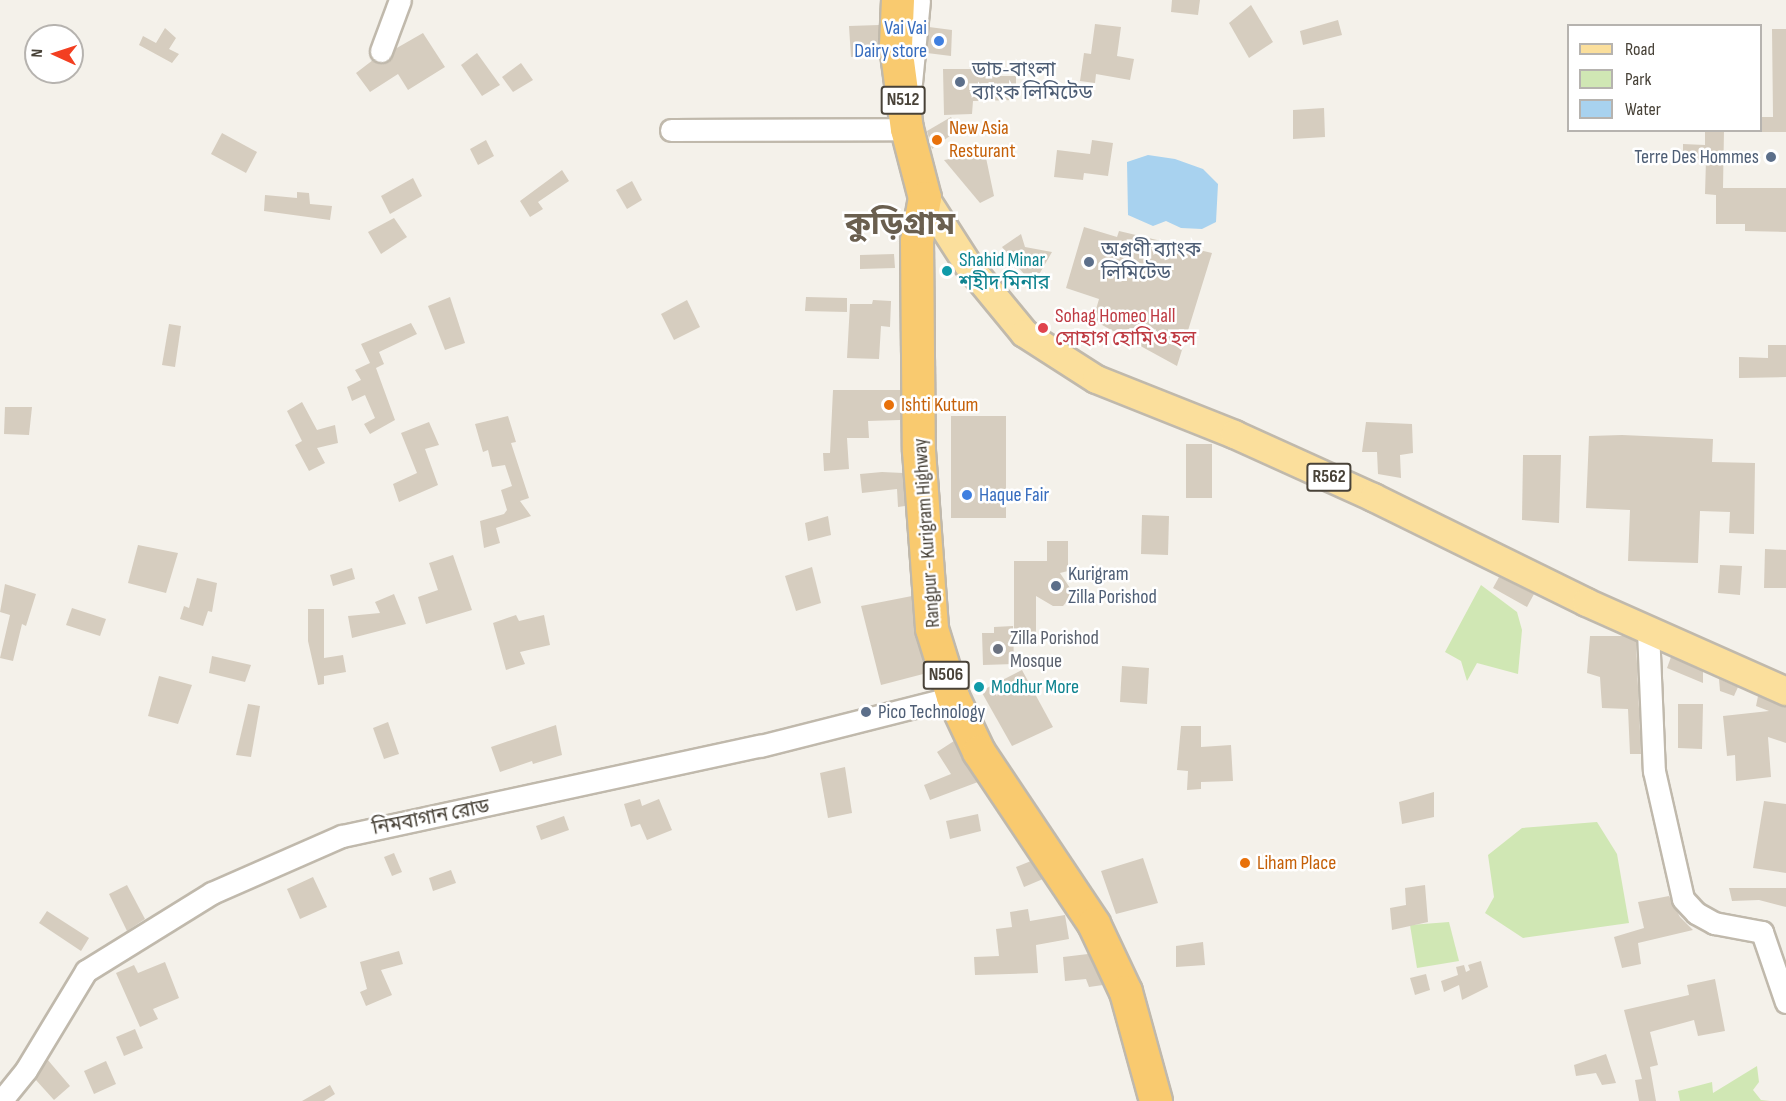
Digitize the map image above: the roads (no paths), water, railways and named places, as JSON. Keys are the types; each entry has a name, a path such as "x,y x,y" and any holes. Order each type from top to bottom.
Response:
{"highway":[{"name":"N512","path":"898,0 896,46 907,129 925,198"},
{"name":"Rangpur - Kurigram Highway","path":"925,198 917,241 919,451 933,629 953,697 980,752 1094,924 1126,992 1156,1101"}],"main road":[{"name":"R562","path":"925,198 968,265 1024,333 1096,379 1234,434 1373,497 1648,630 1786,691"}],"street":[{"path":"381,51 400,0"},
{"path":"671,130 907,129 919,0"},
{"path":"1648,630 1654,771 1683,899 1696,913 1714,923 1762,932 1786,1002"},
{"name":"নিমবাগান রোড","path":"1,1101 26,1070 86,971 212,893 342,836 713,757 953,697"}],"water":[{"path":"1148,155 1175,159 1203,169 1218,184 1216,222 1202,229 1181,228 1166,221 1153,226 1128,215 1127,162"}],"place":[{"name":"Vai Vai Dairy store","path":"939,41"},
{"name":"ডাচ-বাংলা ব্যাংক লিমিটেড","path":"960,82"},
{"name":"New Asia Resturant","path":"937,140"},
{"name":"Terre Des Hommes","path":"1771,157"},
{"name":"অগ্রণী ব্যাংক লিমিটেড","path":"1089,262"},
{"name":"Shahid Minar শহীদ মিনার","path":"947,271"},
{"name":"Sohag Homeo Hall সোহাগ হোমিও হল","path":"1043,328"},
{"name":"Ishti Kutum","path":"889,405"},
{"name":"Haque Fair","path":"967,495"},
{"name":"Kurigram Zilla Porishod","path":"1056,586"},
{"name":"Zilla Porishod Mosque","path":"998,649"},
{"name":"Modhur More","path":"979,687"},
{"name":"Pico Technology","path":"866,712"},
{"name":"Liham Place","path":"1245,863"}],"district":[{"name":"কুড়িগ্রাম","path":"900,225"}]}
